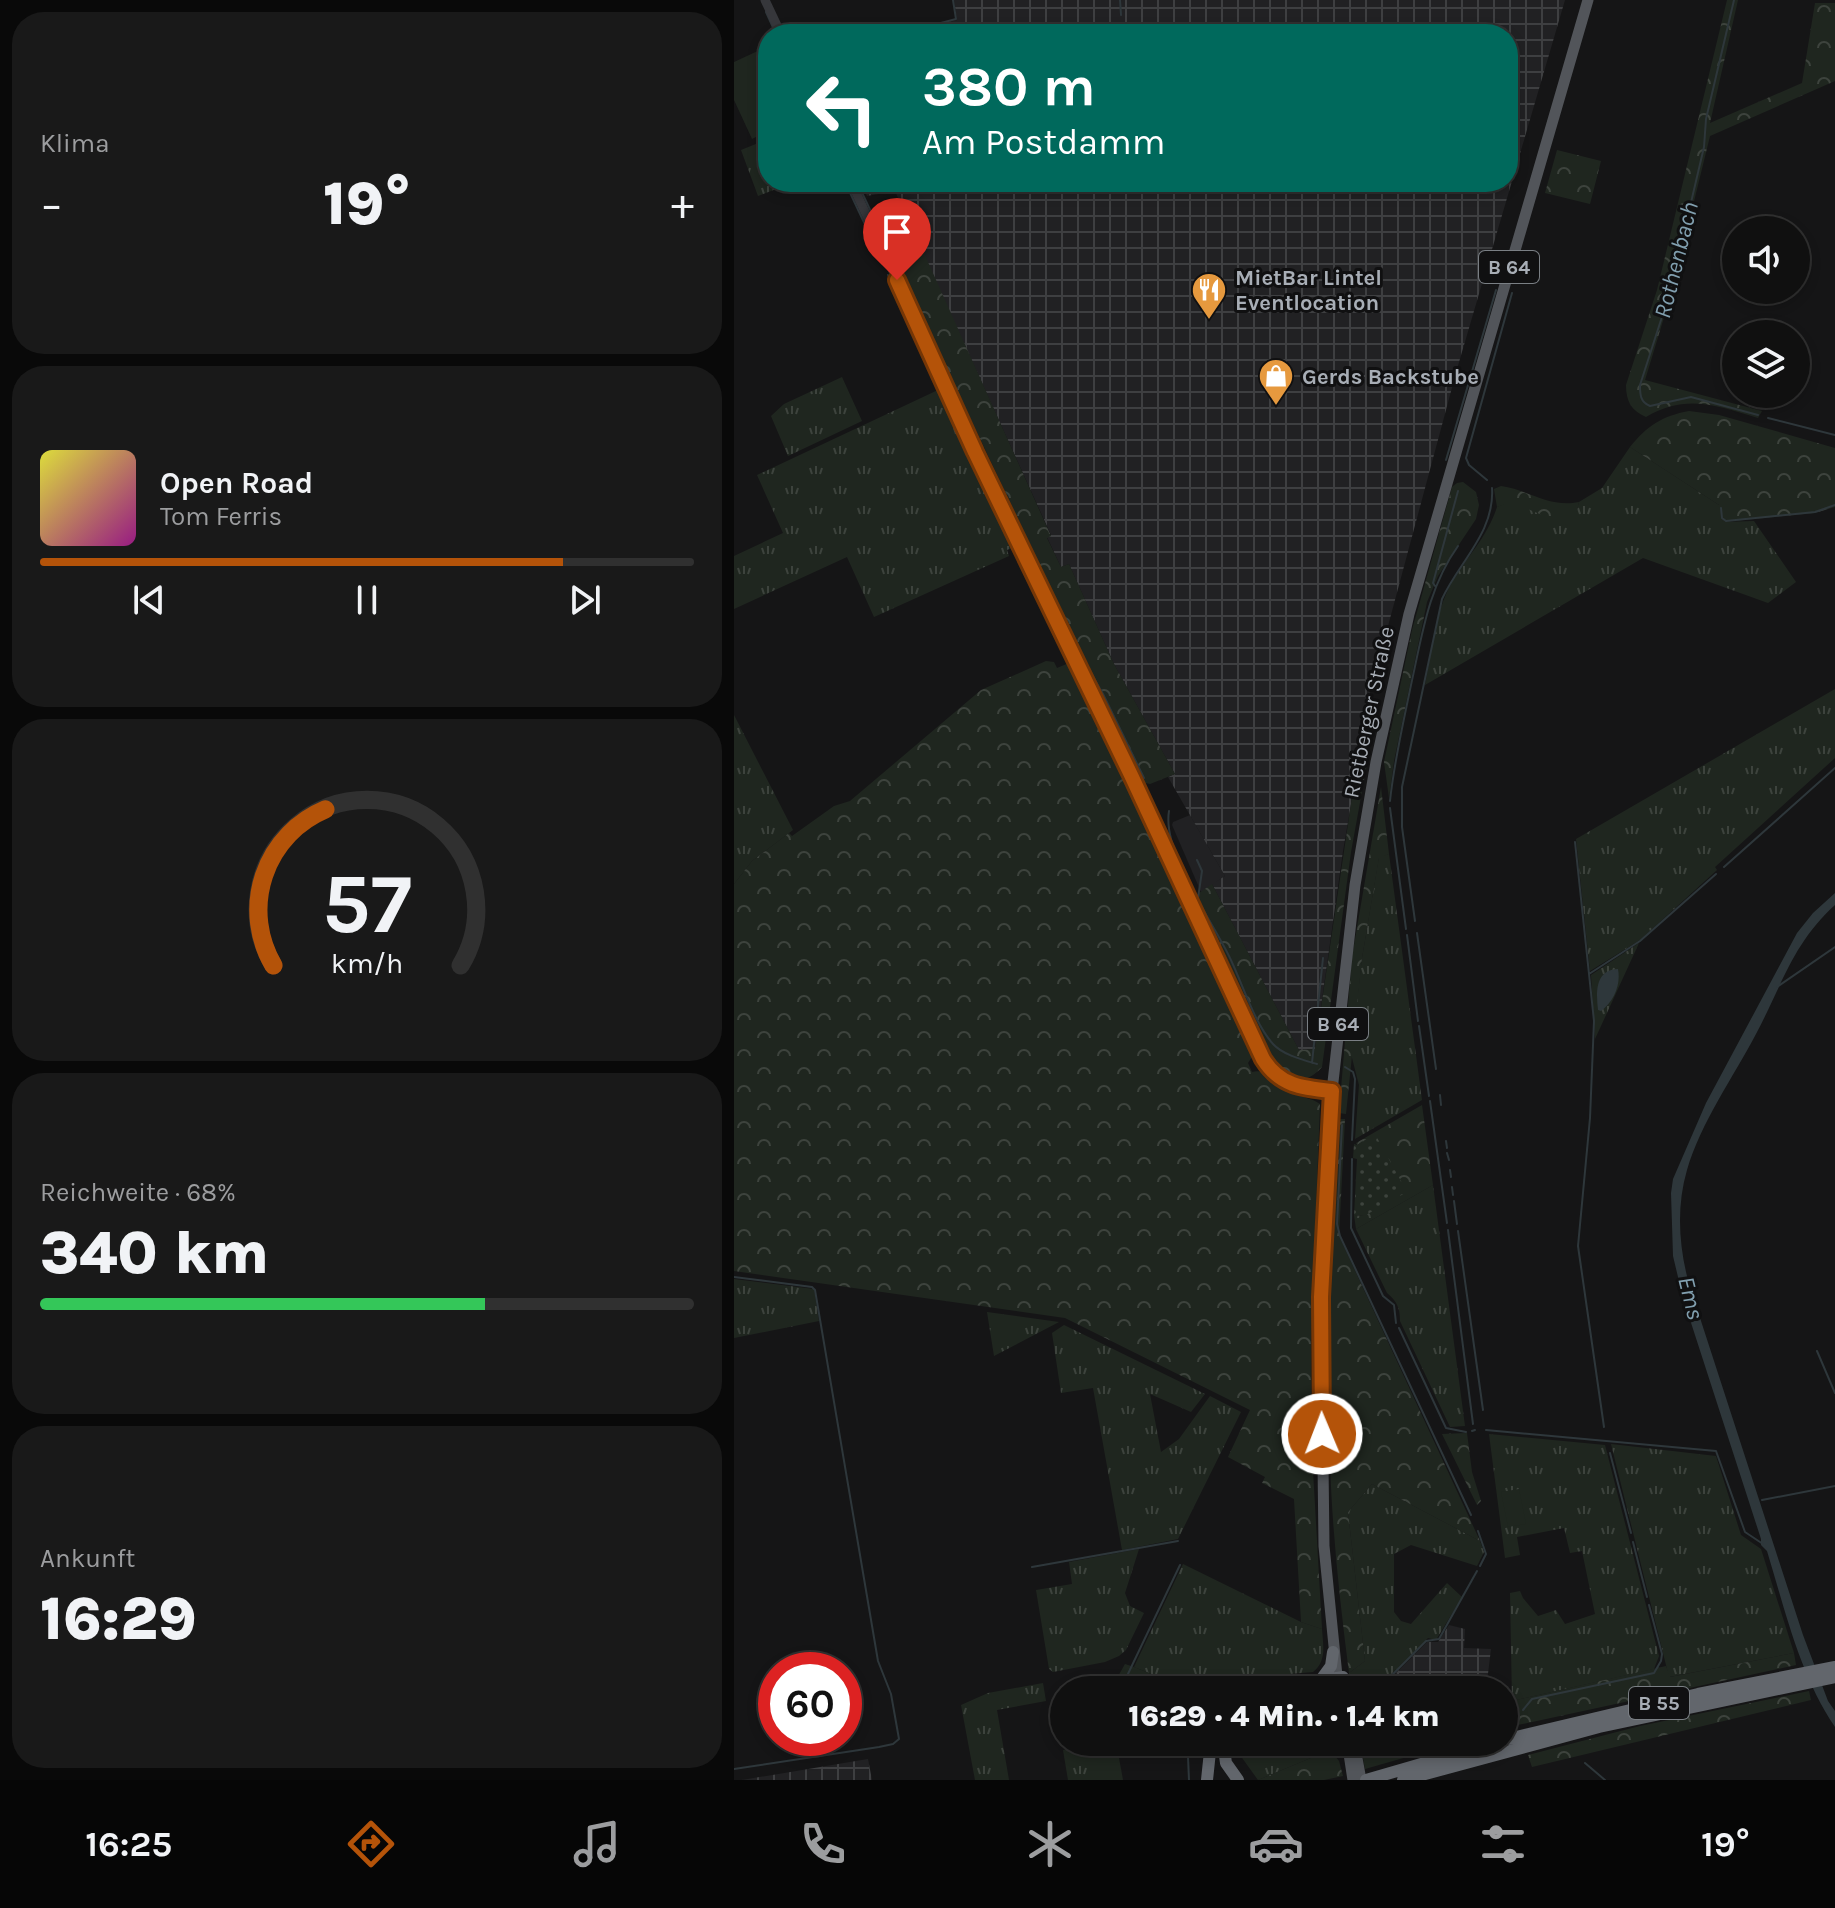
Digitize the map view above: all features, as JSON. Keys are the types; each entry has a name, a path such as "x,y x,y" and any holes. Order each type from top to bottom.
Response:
{"highway":[{"name":"B 64","path":"1323,1676 1331,1666 1333,1652"},
{"name":"B 55","path":"1367,1779 1788,1681 1835,1667"},
{"name":"B 55","path":"1788,1681 1835,1677"},
{"name":"B 55","path":"1518,1739 1534,1738"},
{"path":"1207,1780 1210,1756"},
{"path":"1225,1756 1226,1763 1238,1780"},
{"name":"B 55","path":"1403,1780 1461,1756"}],"main road":[{"name":"Rietberger Straße","path":"1339,1676 1333,1652 1324,1546 1321,1297 1330,1115 1349,921 1384,727 1423,565 1588,0"},
{"name":"Rietberger Straße","path":"1323,1455 1340,1676"},
{"path":"1349,1756 1353,1780"},
{"path":"1359,1756 1367,1779"}],"street":[{"path":"765,0 776,24"},
{"path":"856,192 1263,1059 1269,1069 1285,1082 1299,1088 1332,1091"}],"shaded area":[{"path":"954,0 1565,0 1518,161 1518,24 942,24 957,20"},
{"path":"865,192 889,192 867,196"},
{"path":"895,192 1509,192 1457,369 1370,693 1343,851 1315,1049 1299,1050 1212,884 1225,876 1168,777 1175,774 1114,664 1069,564 1061,567 1047,537 1051,535"},
{"path":"1190,815 1225,876 1201,892 1172,825"},
{"path":"1449,1625 1465,1629 1464,1648 1491,1649 1488,1676 1393,1676 1427,1642 1438,1642"},
{"path":"868,1759 872,1780 742,1780"}],"green space":[{"path":"1727,0 1738,0 1710,123 1802,83 1815,3 1835,3 1835,81 1710,136 1672,291 1645,380 1722,400 1722,408 1702,404 1675,405 1646,417 1631,405 1626,385 1657,290"},
{"path":"758,51 758,136 752,139 734,100 734,62"},
{"path":"758,143 758,192 768,192 758,196 741,150"},
{"path":"1557,150 1601,161 1590,204 1545,193"},
{"path":"919,242 1051,536 1047,538 1061,567 1069,564 1114,664 1175,774 1150,784 1141,782 1087,671 1090,667 891,251"},
{"path":"842,377 862,421 788,456 771,416 784,404"},
{"path":"938,390 1012,548 1007,550 1009,556 874,617 847,557 734,609 734,556 783,533 757,475"},
{"path":"1723,408 1762,411 1758,418"},
{"path":"1689,411 1719,415 1835,448 1835,507 1815,513 1723,522 1718,514 1719,505 1630,447 1656,423"},
{"path":"1630,447 1719,505 1723,522 1754,521 1796,582 1768,603 1643,558 1425,685 1446,594 1483,537 1497,507 1511,501 1572,527 1579,502 1602,488"},
{"path":"1463,482 1476,492 1479,505 1476,519 1438,576 1427,602 1389,798 1384,762 1412,630 1452,487"},
{"path":"1501,486 1558,503 1579,502 1573,528 1511,502 1497,507 1494,489"},
{"path":"1046,661 1054,662 1057,668 1069,663 1253,1055 1248,1063 1252,1072 1263,1072 1284,1089 1320,1104 1311,1343 1312,1453 1322,1629 1301,1622 1294,1499 1262,1483 1265,1477 1228,1457 1250,1410 1065,1318 734,1271 734,884 752,861 789,833 792,836 834,806 850,801 981,690"},
{"path":"1835,689 1835,758 1640,940 1590,971 1576,839"},
{"path":"734,715 793,830 752,861 734,884"},
{"path":"1358,756 1368,758 1351,852 1322,1067 1307,1078 1292,1078 1278,1070 1266,1055 1192,898 1212,884 1299,1050 1315,1049"},
{"path":"1381,787 1389,854 1379,858 1362,958 1346,1114 1339,1113 1352,957"},
{"path":"1389,854 1422,1100 1355,1139 1359,1085 1351,1054 1362,958 1379,857"},
{"path":"1639,943 1595,1039 1591,975"},
{"path":"1422,1105 1433,1185 1356,1229 1354,1215 1364,1216 1375,1135 1356,1143"},
{"path":"1339,1119 1345,1119 1339,1236 1480,1541 1372,1484 1348,1512 1365,1661 1349,1673 1335,1540 1329,1417 1330,1289"},
{"path":"1375,1134 1407,1192 1364,1216 1354,1215 1357,1159 1353,1158 1354,1144"},
{"path":"1433,1185 1465,1426 1450,1427 1400,1321 1397,1305 1387,1293 1356,1229"},
{"path":"734,1279 814,1289 819,1321 734,1338"},
{"path":"987,1312 1059,1322 994,1356"},
{"path":"1064,1325 1205,1394 1191,1412 1150,1394 1161,1452 1179,1439 1210,1396 1241,1412 1178,1539 1122,1550 1093,1388 1061,1393 1052,1333"},
{"path":"1467,1433 1472,1472 1481,1501 1477,1505 1442,1434"},
{"path":"1489,1434 1605,1445 1659,1656 1654,1669 1518,1700 1518,1676 1512,1676 1510,1593 1520,1591 1538,1616 1556,1610 1565,1624 1595,1614 1582,1551 1570,1553 1564,1528 1517,1537 1520,1555 1505,1558"},
{"path":"1611,1444 1716,1456 1741,1535 1761,1549 1794,1653 1669,1677"},
{"path":"1372,1484 1480,1541 1484,1552 1477,1566 1411,1545 1394,1554 1394,1612 1401,1621 1411,1624 1447,1583 1462,1597 1436,1640 1428,1638 1389,1676 1350,1676 1349,1673 1365,1661 1348,1512"},
{"path":"1519,1489 1526,1524 1508,1527 1501,1492"},
{"path":"1139,1549 1125,1593 1130,1606 1144,1613 1126,1650 1105,1662 1053,1672 1049,1669 1036,1590 1072,1584 1069,1562"},
{"path":"1183,1564 1301,1622 1322,1629 1323,1652 1313,1672 1267,1676 1156,1676 1134,1667"},
{"path":"1794,1653 1796,1665 1518,1725 1518,1700 1666,1666 1670,1677"},
{"path":"1125,1664 1155,1676 1118,1676"},
{"path":"1043,1683 1046,1701 997,1710 1009,1780 975,1780 961,1705 988,1693"},
{"path":"1809,1691 1811,1700 1532,1767 1528,1755 1640,1726"},
{"path":"1064,1756 1119,1756 1123,1780 1068,1780"},
{"path":"1241,1756 1316,1756 1258,1780"},
{"path":"1316,1756 1335,1756 1343,1776 1324,1780 1258,1780"},
{"path":"1363,1756 1410,1756 1365,1769"}],"water":[{"name":"Ems","path":"1835,893 1835,905 1798,950 1700,1135 1687,1170 1681,1199 1680,1227 1689,1284 1803,1635 1828,1701 1835,1711 1835,1727 1812,1686 1795,1642 1683,1298 1673,1256 1671,1193 1673,1179 1706,1103 1797,933"},
{"path":"1618,969 1616,992 1606,1007 1598,1010 1597,989 1601,978 1610,970"}],"waterway":[{"path":"937,24 956,19 953,0"},
{"path":"1120,0 1121,15"},
{"name":"Rothenbach","path":"1734,0 1670,292 1640,392 1642,400 1650,406 1691,397 1758,415"},
{"path":"766,12 771,24"},
{"path":"850,192 869,233"},
{"path":"862,192 1074,643 1144,778"},
{"path":"888,275 917,335"},
{"path":"1446,460 1496,290"},
{"path":"1487,480 1469,465 1466,458 1512,293"},
{"path":"921,343 940,384"},
{"path":"942,389 956,418"},
{"name":"Rothenbach","path":"1768,418 1835,435"},
{"path":"1415,921 1402,827 1402,787 1442,599 1482,533 1488,519 1492,488"},
{"path":"1435,586 1433,583 1458,491"},
{"path":"1721,508 1722,518 1726,521 1815,512 1835,505"},
{"path":"1390,801 1427,613 1440,579 1458,546"},
{"path":"1070,661 1089,701"},
{"path":"1092,707 1141,812"},
{"path":"1724,867 1835,768"},
{"path":"1390,808 1406,929"},
{"path":"1169,811 1169,827 1180,865 1229,956 1260,1025 1277,1048 1317,1064"},
{"path":"1145,821 1252,1049"},
{"path":"1575,842 1594,1021 1590,1118 1578,1246 1604,1427"},
{"path":"1197,860 1202,871 1198,898"},
{"path":"1589,974 1640,941 1716,874"},
{"path":"1417,933 1436,1069"},
{"path":"1407,935 1418,1021"},
{"path":"1777,987 1835,947"},
{"path":"1312,1063 1323,958"},
{"path":"1419,1026 1429,1096"},
{"path":"1345,1067 1353,1072 1355,1079 1352,1140"},
{"path":"1440,1095 1441,1105"},
{"path":"1430,1101 1447,1223"},
{"path":"1342,1125 1337,1224 1340,1236 1471,1515"},
{"path":"1446,1141 1447,1148"},
{"path":"1447,1153 1449,1160"},
{"path":"1352,1159 1351,1228 1383,1296 1394,1305 1396,1323"},
{"path":"1450,1170 1451,1177"},
{"path":"1452,1187 1453,1195"},
{"path":"1454,1201 1457,1224"},
{"path":"1448,1230 1473,1424"},
{"path":"1458,1231 1483,1410"},
{"path":"734,1277 812,1287 815,1290 878,1661 891,1694 899,1739 893,1744 879,1747 734,1769"},
{"path":"1399,1328 1446,1428 1466,1432"},
{"path":"1817,1351 1835,1393"},
{"path":"1486,1430 1716,1451 1745,1532 1763,1544"},
{"path":"1610,1453 1631,1533"},
{"path":"1762,1500 1835,1486"},
{"path":"1478,1531 1486,1554 1480,1566"},
{"path":"1032,1567 1178,1541"},
{"path":"1633,1542 1647,1597"},
{"path":"1127,1676 1180,1565"},
{"path":"1391,1676 1426,1641 1439,1639 1477,1571"},
{"path":"1523,1710 1532,1699 1654,1673 1662,1654 1649,1605"},
{"path":"1188,1757 1189,1780"},
{"path":"1585,1763 1605,1780"}],"place":[{"name":"MietBar Lintel Eventlocation","path":"1209,321"},
{"name":"Gerds Backstube","path":"1276,407"}],"route":[{"path":"897,280 975,452 1131,775 1263,1059 1269,1069 1285,1082 1299,1088 1332,1091 1321,1297 1322,1434"}]}
